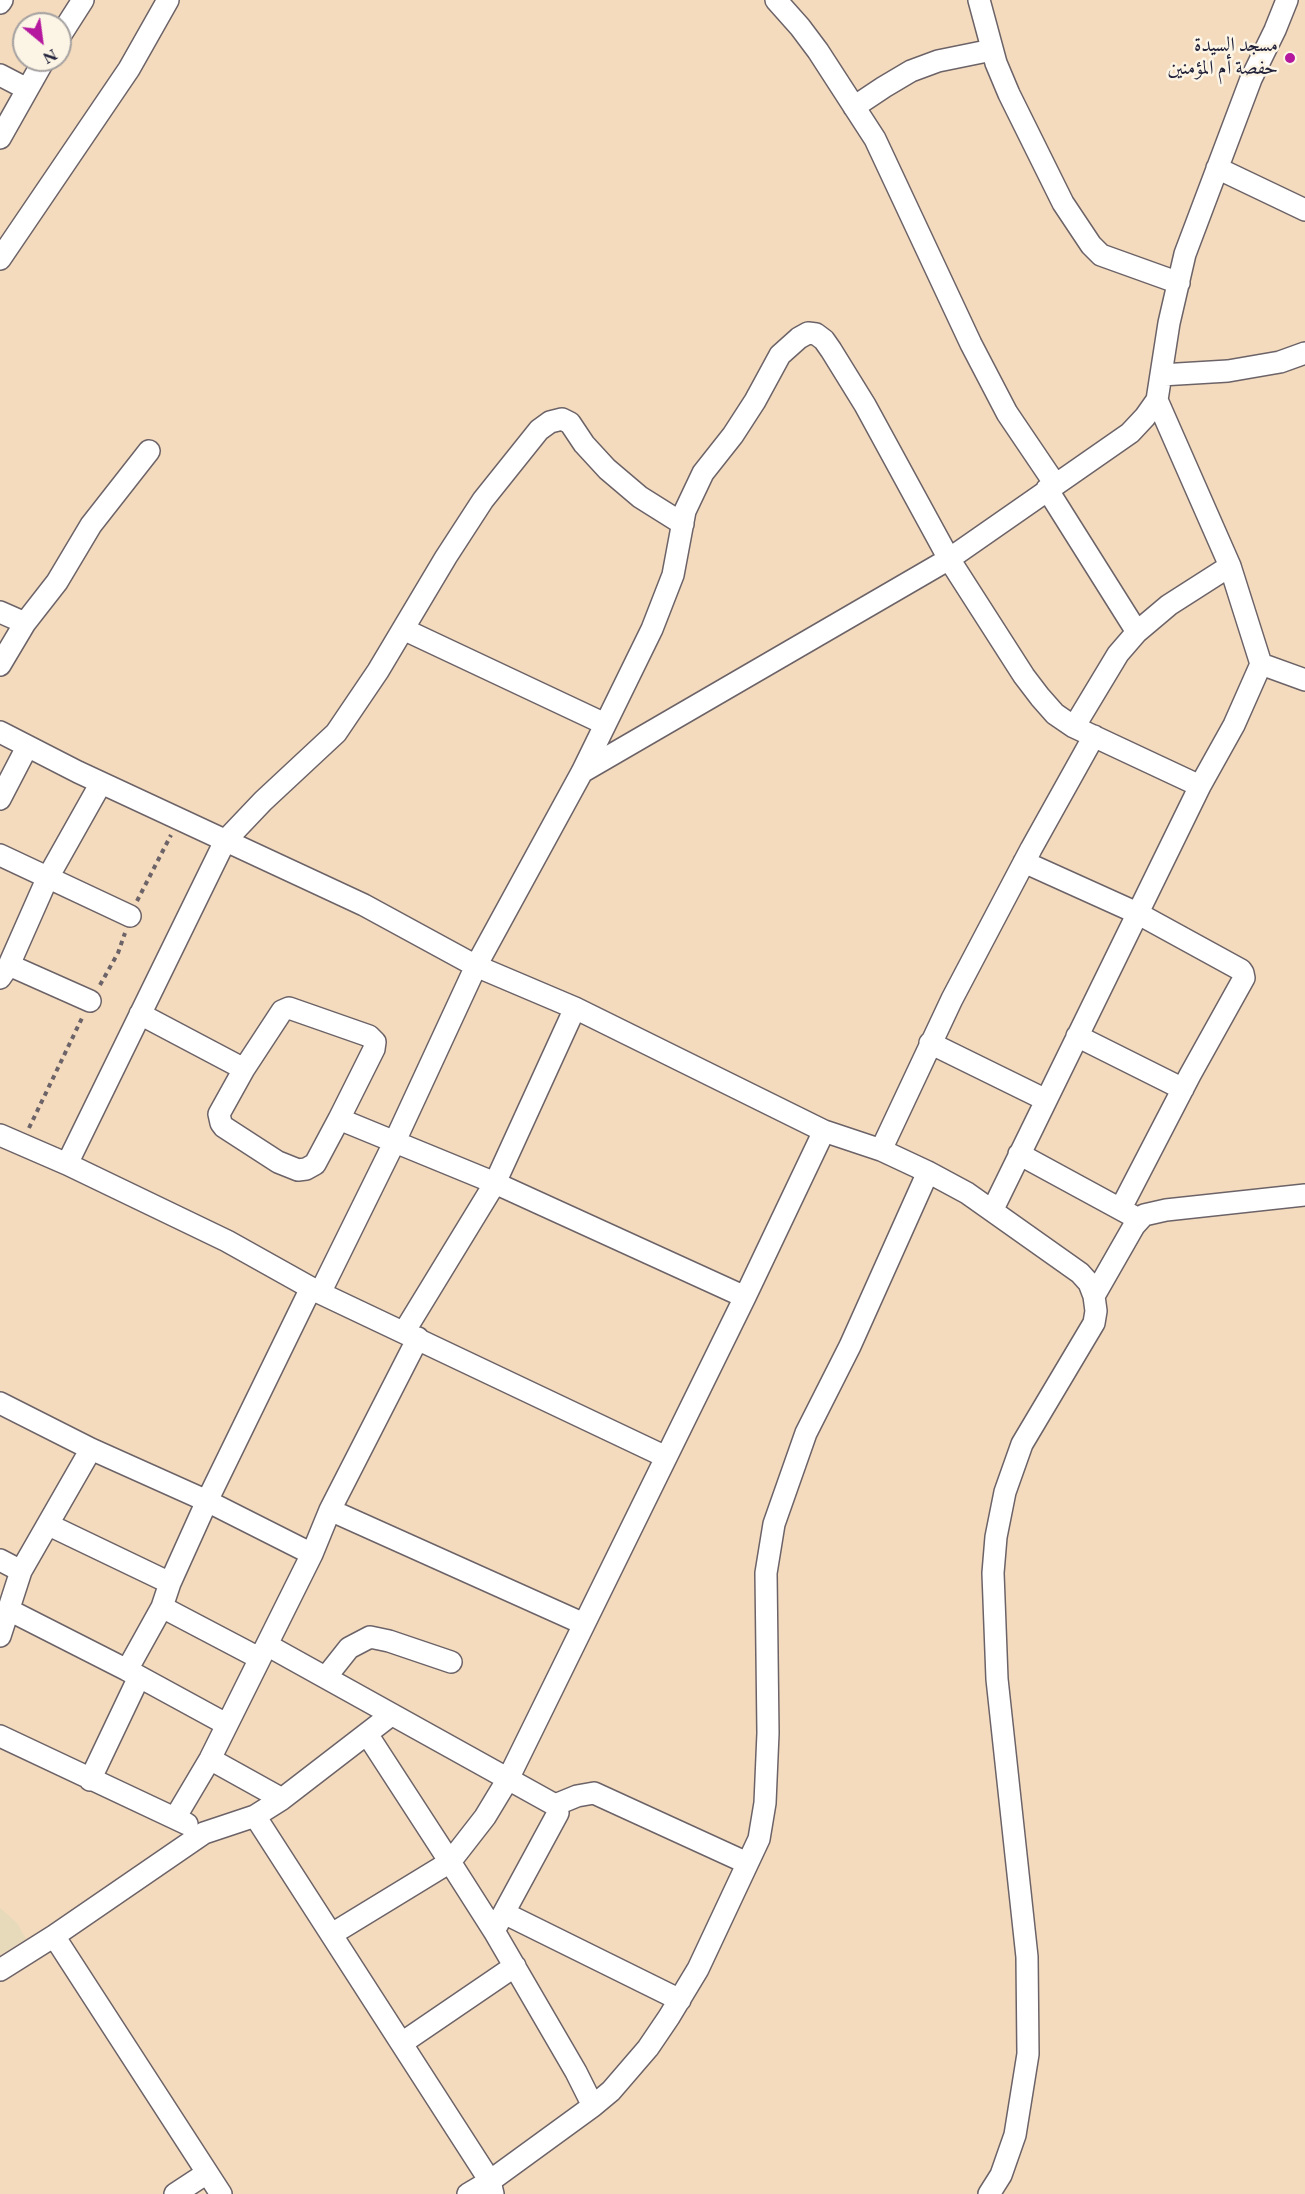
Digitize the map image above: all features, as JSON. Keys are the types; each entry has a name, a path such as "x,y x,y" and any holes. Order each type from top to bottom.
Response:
{"street":[{"path":"72,17 83,0"},
{"path":"0,259 129,69 168,0"},
{"path":"776,0 800,27 875,139 966,334 1002,403 1137,632"},
{"path":"979,0 992,50 1009,94 1058,193 1091,245 1101,255 1179,283"},
{"path":"582,772 949,559 1130,433 1145,417 1157,400 1169,323 1185,254 1251,79 1287,0"},
{"path":"854,107 911,71 938,61 992,50"},
{"path":"0,138 37,72"},
{"path":"0,75 27,89"},
{"path":"1216,168 1305,210"},
{"path":"90,1780 170,1583 207,1501 395,1141 476,966 582,772 652,629 673,574 685,511 703,473 733,435 780,355 808,333 816,334 824,340 865,405 949,559 1024,676 1055,714 1074,727 1200,786"},
{"path":"1161,375 1228,372 1280,362 1305,353"},
{"path":"993,1209 1261,664 1230,566 1157,400"},
{"path":"68,1164 225,841 263,801 336,733 483,500 539,430 550,422 562,419 570,423 584,444 607,469 640,497 682,524"},
{"path":"0,665 25,623 57,582 91,525 149,451"},
{"path":"1074,727 1118,654 1137,632 1169,605 1230,566"},
{"path":"0,612 25,623"},
{"path":"403,629 605,724"},
{"path":"1261,664 1305,680"},
{"path":"0,732 101,783 364,905 476,966 575,1008 824,1131 881,1150 928,1172 993,1209 1080,1273 1089,1283 1096,1311 1094,1323 1022,1444 1005,1492 996,1537 993,1573 997,1679 1028,1957 1028,2043 1023,2096 1015,2135 1000,2175 989,2194"},
{"path":"881,1150 930,1043 1024,862 1094,736"},
{"path":"0,799 27,747"},
{"path":"90,1001 3,973 47,879 101,783"},
{"path":"0,855 130,916"},
{"path":"1024,862 1137,913 1241,970 1244,978 1183,1089 1094,1296"},
{"path":"289,1008 369,1036 375,1042 374,1049 315,1164 306,1169 298,1170 278,1162 221,1123 219,1114 244,1069 277,1017 289,1008"},
{"path":"175,1818 210,1759 312,1554 411,1335 495,1183 575,1008"},
{"path":"140,1014 244,1069"},
{"path":"1077,1036 1183,1089"},
{"path":"930,1043 1046,1100"},
{"path":"339,1119 495,1183 745,1297"},
{"path":"332,1934 450,1862 485,1817 508,1779 824,1131"},
{"path":"0,1135 68,1164 227,1241 316,1290 666,1457"},
{"path":"1019,1154 1130,1214 1305,1195"},
{"path":"468,2194 492,2188 611,2091 648,2048 698,1969 759,1839 765,1803 768,1733 766,1573 774,1524 806,1433 850,1346 928,1172"},
{"path":"0,1403 91,1449 207,1501 312,1554"},
{"path":"0,1636 21,1571 91,1449"},
{"path":"330,1510 584,1624"},
{"path":"49,1525 170,1583"},
{"path":"0,1560 21,1571"},
{"path":"162,1607 326,1677 555,1805 558,1813 499,1922"},
{"path":"9,1610 226,1724"},
{"path":"326,1677 348,1648 370,1637 451,1662"},
{"path":"0,1970 54,1936 204,1833 255,1816 282,1799 391,1715"},
{"path":"367,1734 450,1862 499,1922 514,1966 576,2072 593,2106"},
{"path":"0,1736 204,1833"},
{"path":"210,1759 282,1799"},
{"path":"555,1805 577,1796 594,1793 747,1863"},
{"path":"255,1816 402,2043 492,2188"},
{"path":"499,1922 680,2000"},
{"path":"54,1936 221,2194"},
{"path":"402,2043 514,1966"},
{"path":"175,2194 207,2173"}],"path":[{"path":"21,1144 90,1001 118,953 130,916 180,818"}],"shaded area":[{"path":"0,1908 17,1923 26,1939 0,1955"}],"place":[{"name":"مسجد السيدة حفصة أم المؤمنين","path":"1290,58"}]}
